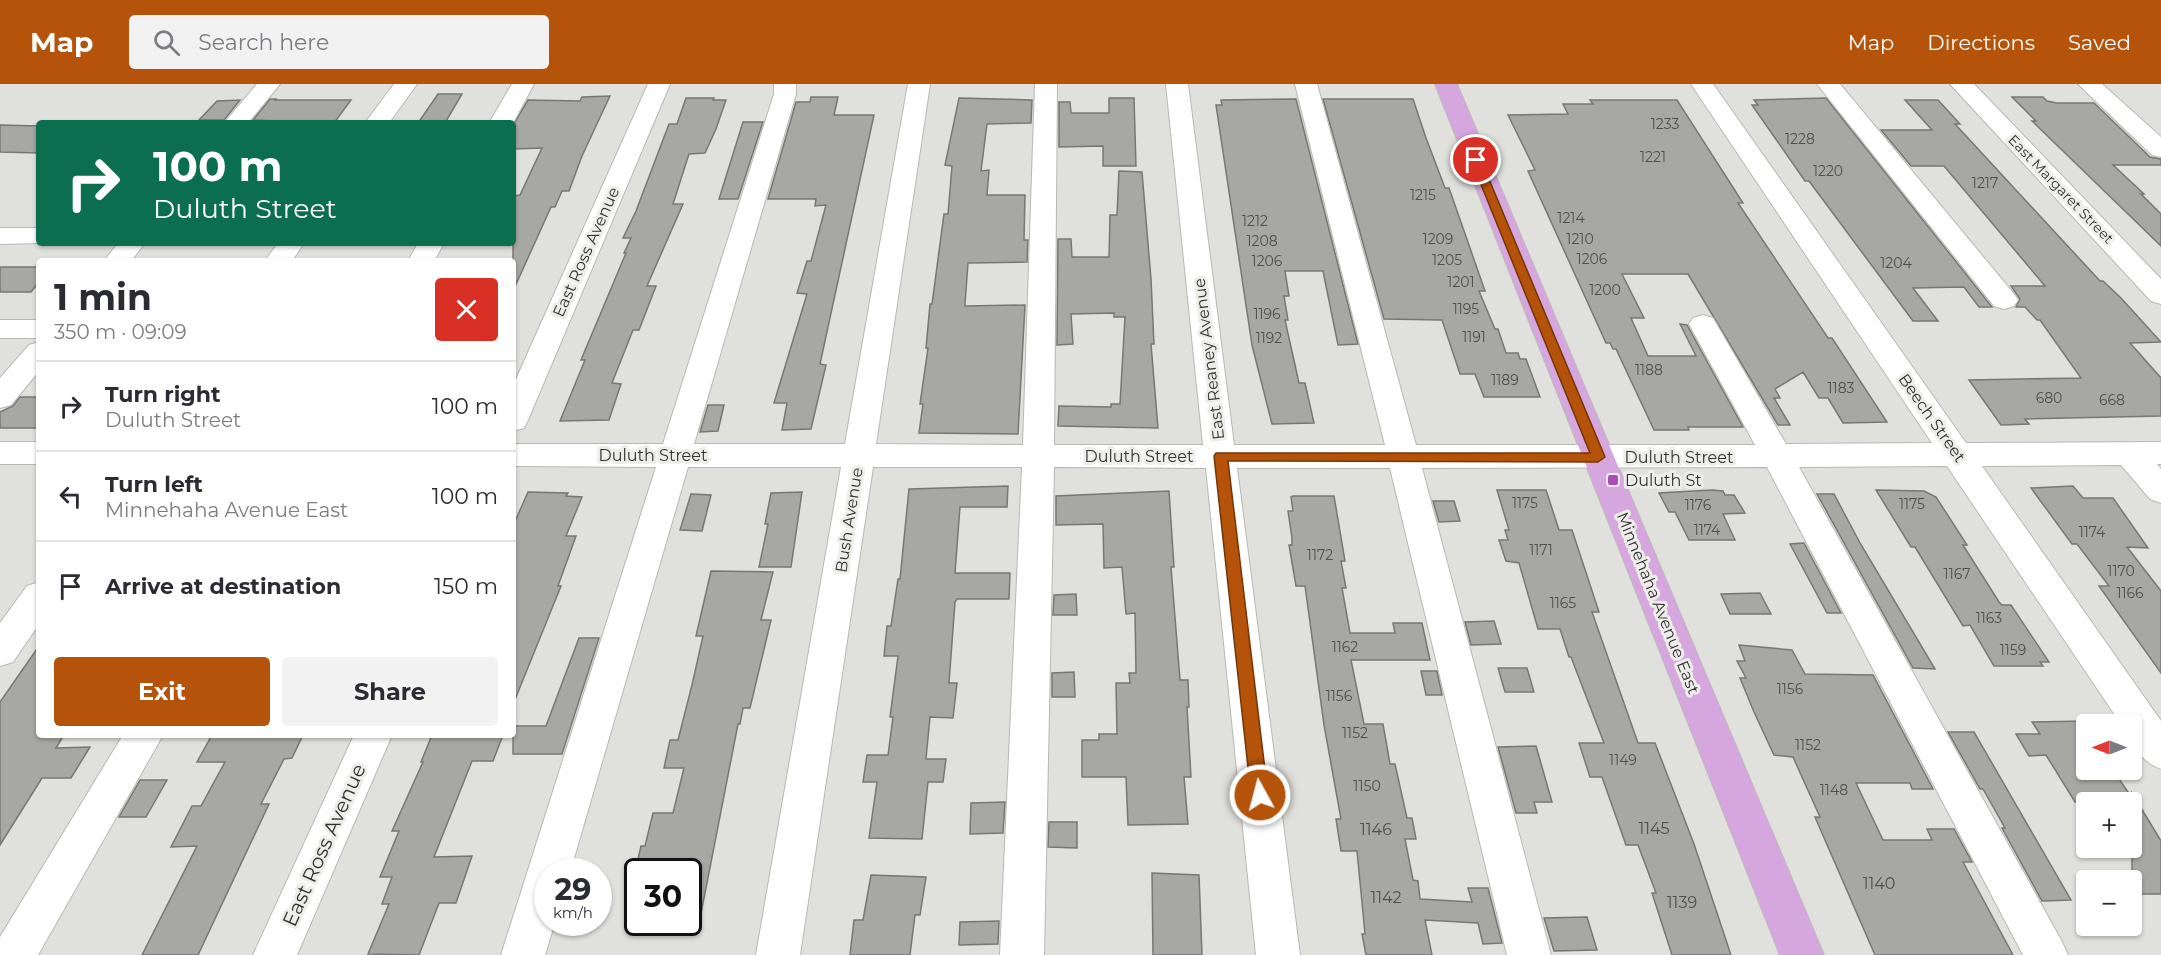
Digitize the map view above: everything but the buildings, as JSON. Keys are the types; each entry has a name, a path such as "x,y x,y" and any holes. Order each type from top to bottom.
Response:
{"main road":[{"name":"Minnehaha Avenue East","path":"1446,84 1802,955"}],"street":[{"path":"239,120 269,84"},
{"path":"379,120 406,84"},
{"path":"503,120 523,84"},
{"name":"East Ross Avenue","path":"516,413 659,84"},
{"path":"553,858 785,94 785,84"},
{"name":"Bush Avenue","path":"778,955 919,84"},
{"path":"1022,955 1039,456 1046,84"},
{"name":"East Reaney Avenue","path":"1177,84 1278,955"},
{"path":"1306,84 1530,955"},
{"name":"Beech Street","path":"1702,84 2161,752"},
{"path":"1828,84 2004,300"},
{"name":"East Margaret Street","path":"1960,84 2161,295"},
{"path":"2089,84 2161,150"},
{"path":"0,236 36,236"},
{"path":"120,258 130,246"},
{"path":"1703,324 1777,456 2046,955"},
{"path":"0,329 36,329"},
{"path":"19,385 36,357"},
{"path":"0,453 36,453"},
{"name":"Duluth Street","path":"516,455 1598,457 2161,453"},
{"path":"2130,454 2161,491"},
{"path":"0,651 36,600"},
{"path":"14,955 142,738"},
{"name":"East Ross Avenue","path":"275,955 372,738"},
{"path":"523,955 534,919"}],"place":[{"name":"Duluth St","path":"1613,480"}],"route":[{"path":"1260,795 1221,456 1598,457 1476,160"}]}
